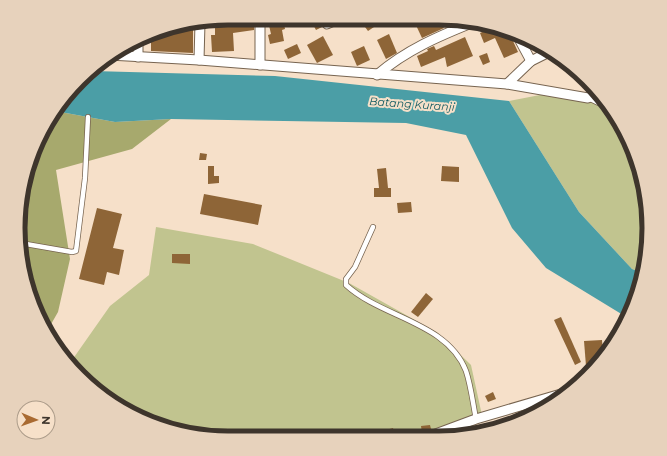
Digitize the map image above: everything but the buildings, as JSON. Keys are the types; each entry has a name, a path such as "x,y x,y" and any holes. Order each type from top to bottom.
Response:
{"street":[{"path":"260,25 260,65"},
{"path":"199,60 200,27"},
{"path":"377,75 403,55 441,35 462,27"},
{"path":"521,42 531,61"},
{"path":"138,46 138,57"},
{"path":"507,84 531,61 545,54"},
{"path":"120,56 199,60 507,84 588,98 593,96"},
{"path":"444,431 476,419 553,396"}],"lane":[{"path":"588,98 600,103"},
{"path":"25,244 72,252 76,251 85,178 88,117"},
{"path":"373,227 355,268 346,279 346,285 368,302 423,326 438,336 456,355 465,370 476,419"}],"green space":[{"path":"545,94 594,97 600,104 608,115 627,150 638,188 642,215 642,241 637,271 632,269 579,212 509,101"},
{"path":"61,112 115,122 171,119 132,149 56,170 70,259 58,312 50,326 40,306 32,281 25,241 25,215 32,175 40,150 52,126"},
{"path":"156,227 253,244 349,283 438,333 471,365 483,420 441,431 215,431 175,424 150,416 126,404 104,389 84,372 73,359 110,306 149,275"}],"water":[{"name":"Batang Kuranji","path":"99,71 275,76 509,101 579,212 632,269 637,271 627,306 623,315 546,268 512,228 466,135 406,123 171,119 115,122 61,112 84,84"}]}
